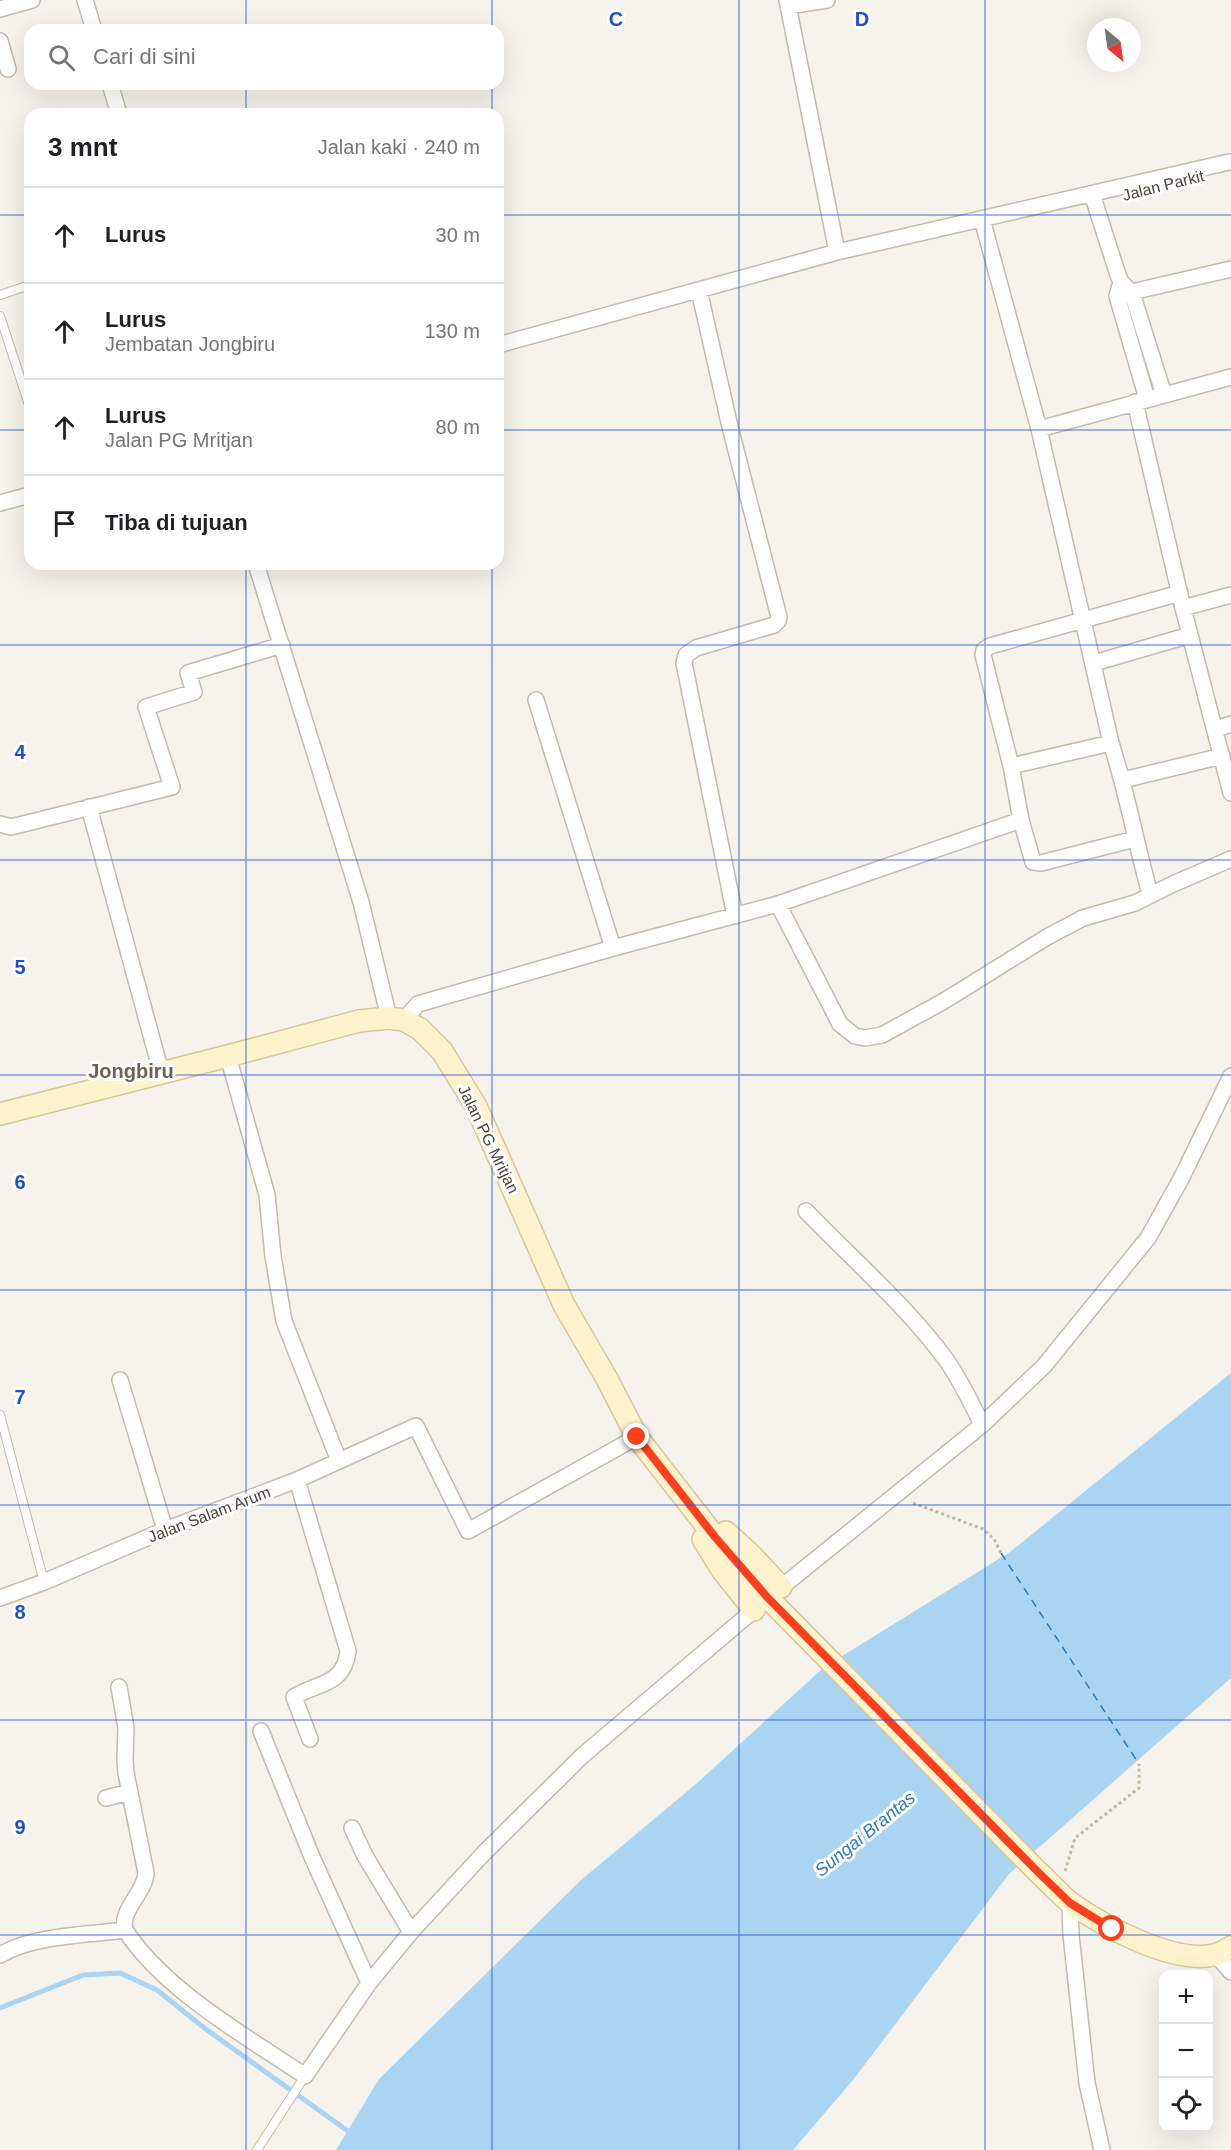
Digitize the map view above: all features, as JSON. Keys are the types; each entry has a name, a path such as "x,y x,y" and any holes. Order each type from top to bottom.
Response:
{"main road":[{"path":"0,1114 359,1021 397,1019"},
{"name":"Jalan PG Mritjan","path":"397,1019 420,1029 442,1051 476,1106 564,1305 607,1379 637,1437 687,1502 768,1598 1070,1903 1112,1929 1160,1949 1195,1956 1223,1951"}],"street":[{"path":"0,9 32,0"},
{"path":"85,0 92,24"},
{"path":"827,0 788,3 837,252"},
{"path":"0,41 8,69"},
{"path":"112,90 117,108"},
{"path":"504,343 837,252 982,219 1093,198 1230,165"},
{"path":"1093,198 1123,290 1164,395"},
{"path":"982,219 1039,429 1111,743 1123,780 1135,839 1150,894"},
{"path":"1123,290 1231,269"},
{"path":"699,290 730,427 779,617 774,625 696,648 686,655 684,663 735,916"},
{"path":"1123,290 1141,401 1182,600 1231,793"},
{"path":"1039,429 1231,377"},
{"path":"0,502 24,496"},
{"path":"258,570 397,1019 418,1004 778,904 1021,820"},
{"path":"1135,839 1041,863 1033,862 1021,820 1011,766 983,655 984,650 990,646 1084,621 1182,600 1231,596"},
{"path":"1094,663 1190,634"},
{"path":"0,824 11,827 172,787 146,706 194,692 188,673 282,645"},
{"path":"536,700 613,948"},
{"path":"1216,729 1231,724"},
{"path":"1011,766 1111,743"},
{"path":"1123,780 1222,756"},
{"path":"89,807 162,1072"},
{"path":"778,904 840,1024 855,1036 865,1038 882,1035 944,1001 1047,937 1083,918 1135,903 1150,894 1231,860"},
{"path":"228,1056 267,1195 273,1257 284,1321 339,1461"},
{"path":"119,1687 126,1728 125,1759 146,1873 143,1888 126,1915 125,1930 150,1962 182,1989 229,2025 305,2076 369,1983 411,1932 484,1853 582,1756 768,1598 982,1425 1044,1366 1148,1238 1182,1177 1231,1076"},
{"path":"806,1211 918,1324 948,1362 982,1425"},
{"path":"120,1380 165,1530"},
{"name":"Jalan Salam Arum","path":"0,1598 44,1582 165,1530 297,1480 416,1426 468,1531 637,1437"},
{"path":"297,1480 348,1651 346,1666 340,1674 294,1697 310,1739"},
{"path":"261,1731 312,1857 369,1983"},
{"path":"106,1798 130,1792"},
{"path":"352,1828 365,1856 411,1932"},
{"path":"1070,1903 1071,1935 1087,2083 1102,2150"},
{"path":"0,1954 14,1947 49,1939 125,1930"},
{"path":"1223,1951 1231,1972"}],"lane":[{"path":"0,295 24,287"},
{"path":"0,316 24,390"},
{"path":"0,1415 44,1582"},
{"path":"257,2150 305,2076"}],"path":[{"path":"894,1496 983,1529 994,1539 1001,1553"},
{"path":"1070,1903 1065,1868 1075,1838 1139,1788 1139,1764"}],"water":[{"name":"Sungai Brantas","path":"1231,1373 1231,1678 1009,1874 853,2080 793,2150 336,2150 379,2079 580,1881 696,1784 823,1668 1010,1552"}],"waterway":[{"path":"0,2008 83,1975 120,1973 157,1990 203,2027 352,2134"}],"ferry route":[{"path":"1001,1553 1139,1764"}],"district":[{"name":"Jongbiru","path":"131,1071"}],"route":[{"path":"637,1437 715,1537 768,1598 1070,1903 1112,1929"}]}
